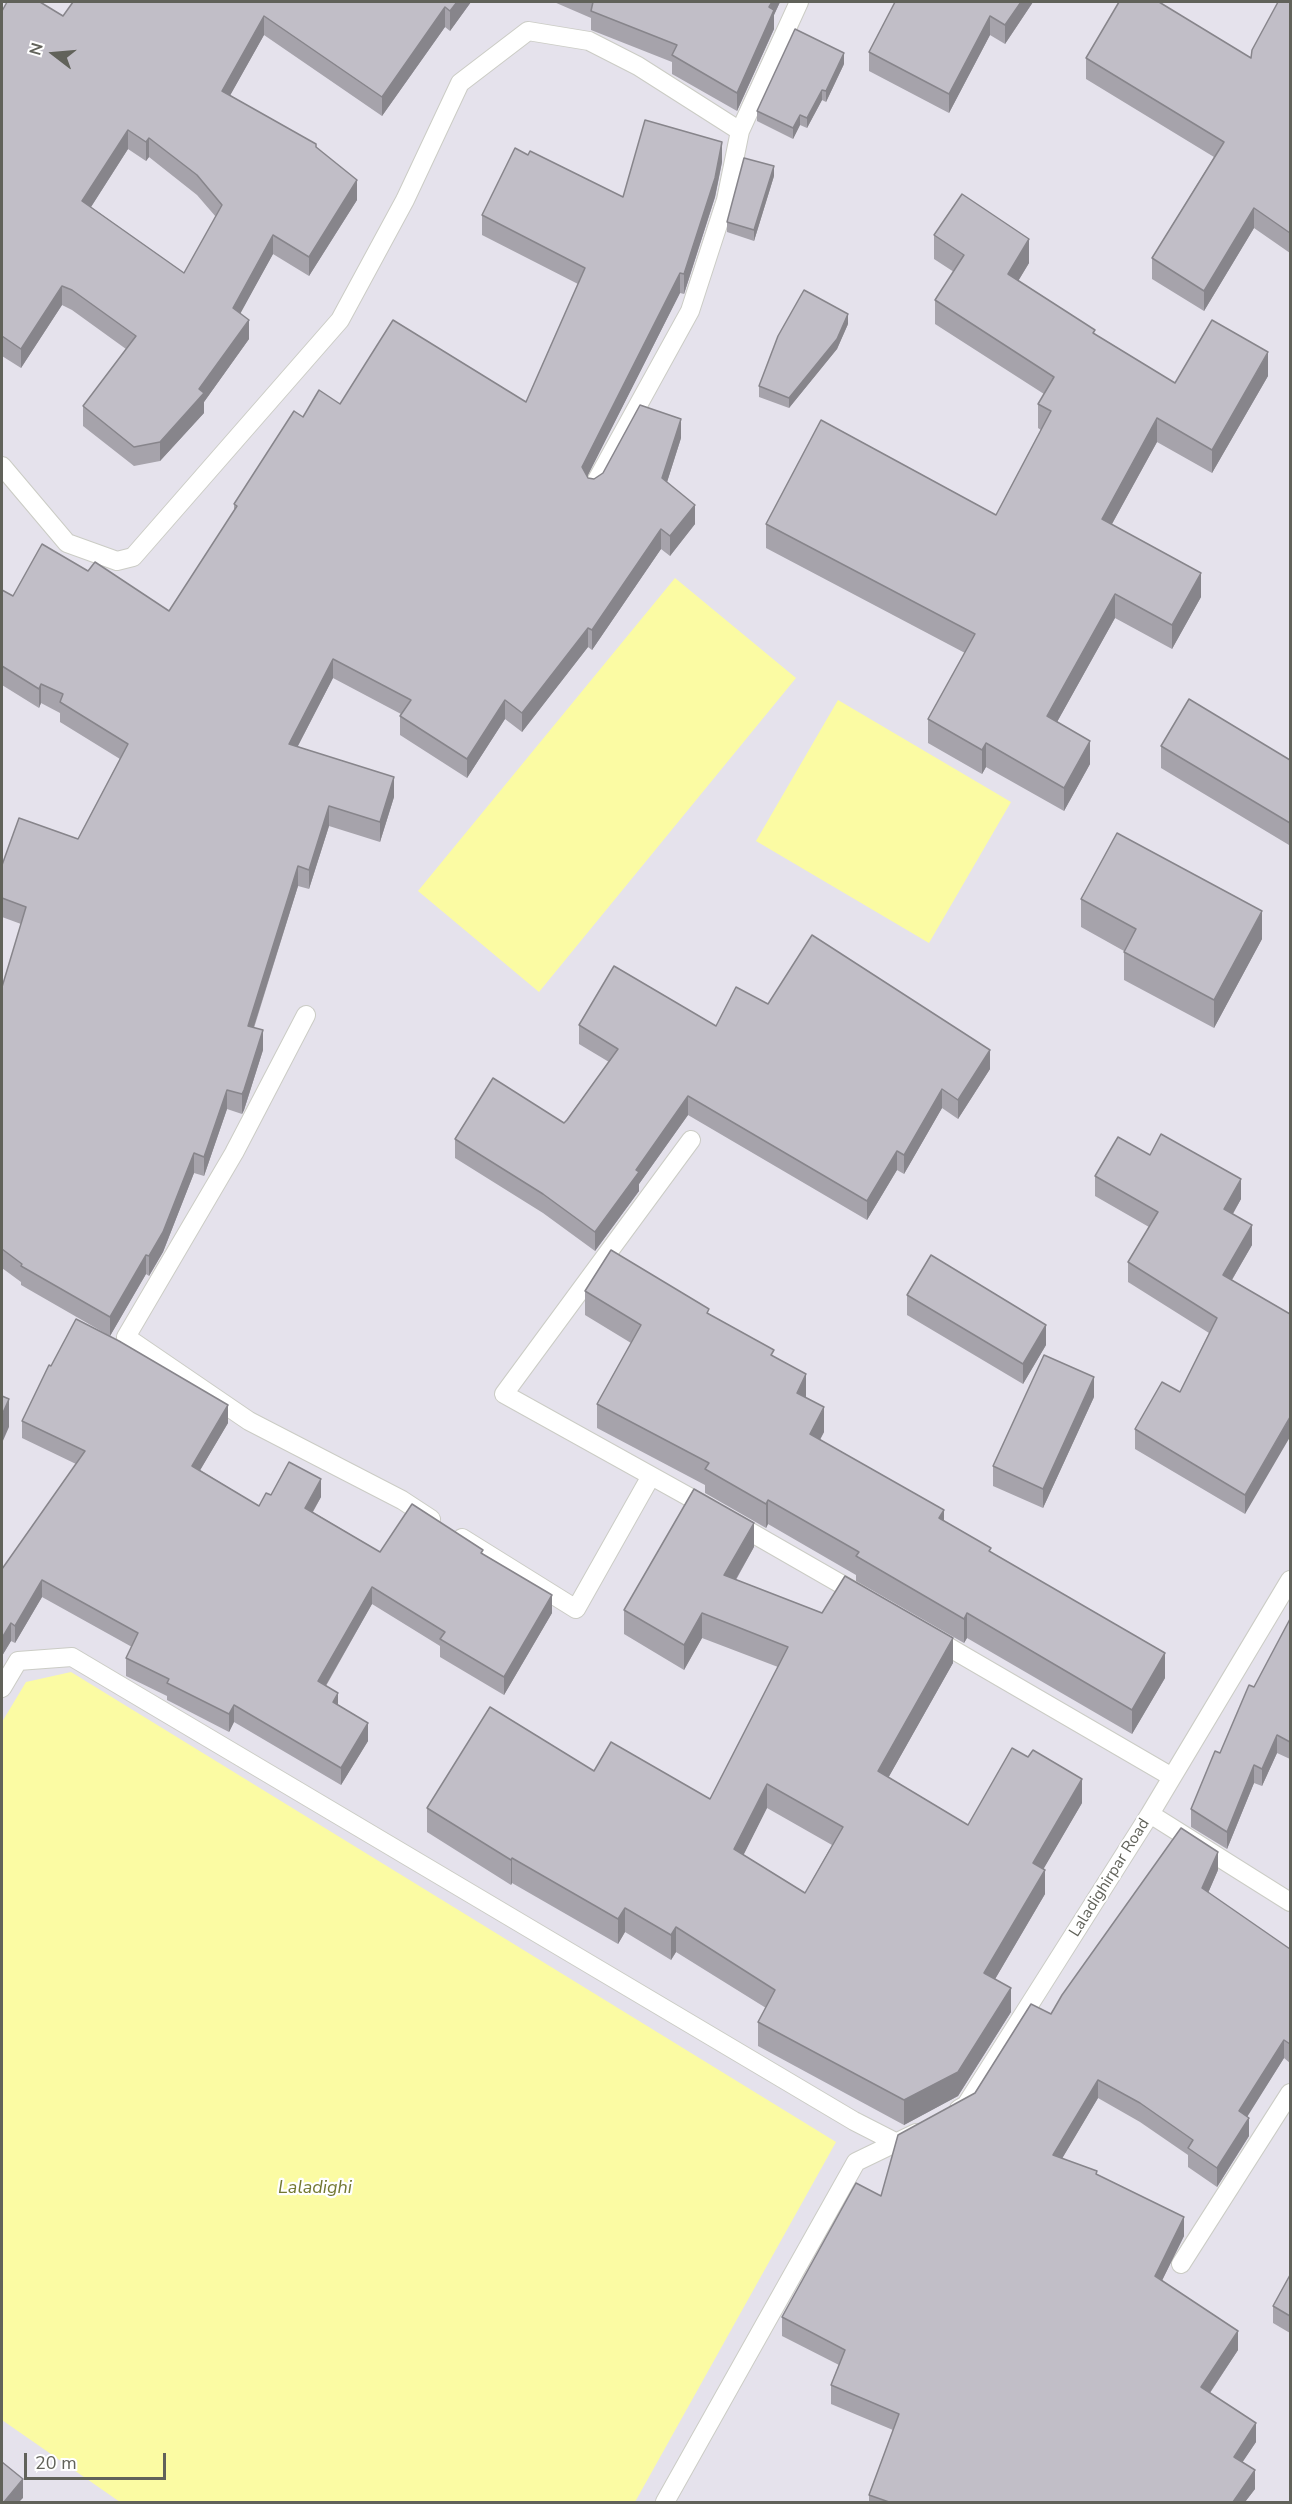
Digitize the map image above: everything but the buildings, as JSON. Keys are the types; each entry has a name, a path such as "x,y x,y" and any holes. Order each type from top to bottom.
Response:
{"street":[{"path":"593,487 690,311 726,200 740,131 799,2"},
{"path":"2,466 67,543 117,561 133,557 340,320 405,200 460,83 528,30 589,40 638,66 740,131"},
{"path":"306,1015 234,1153 126,1337 249,1421 402,1500 576,1609 651,1476"},
{"path":"691,1140 504,1394 875,1604"},
{"name":"Laladighirpar Road","path":"947,2116 966,2105 1150,1814 1290,1580"},
{"path":"916,1628 1172,1778"},
{"path":"2,1688 18,1661 72,1657 854,2121 897,2143"},
{"path":"1150,1814 1290,1902"},
{"path":"1181,2265 1290,2093"},
{"path":"665,2502 856,2162 927,2127"}],"water":[{"path":"675,578 796,678 539,992 418,891"},
{"path":"838,700 1011,802 929,943 756,841"},
{"name":"Laladighi","path":"71,1672 836,2142 635,2502 120,2502 2,2420 2,1722 26,1682"}]}
